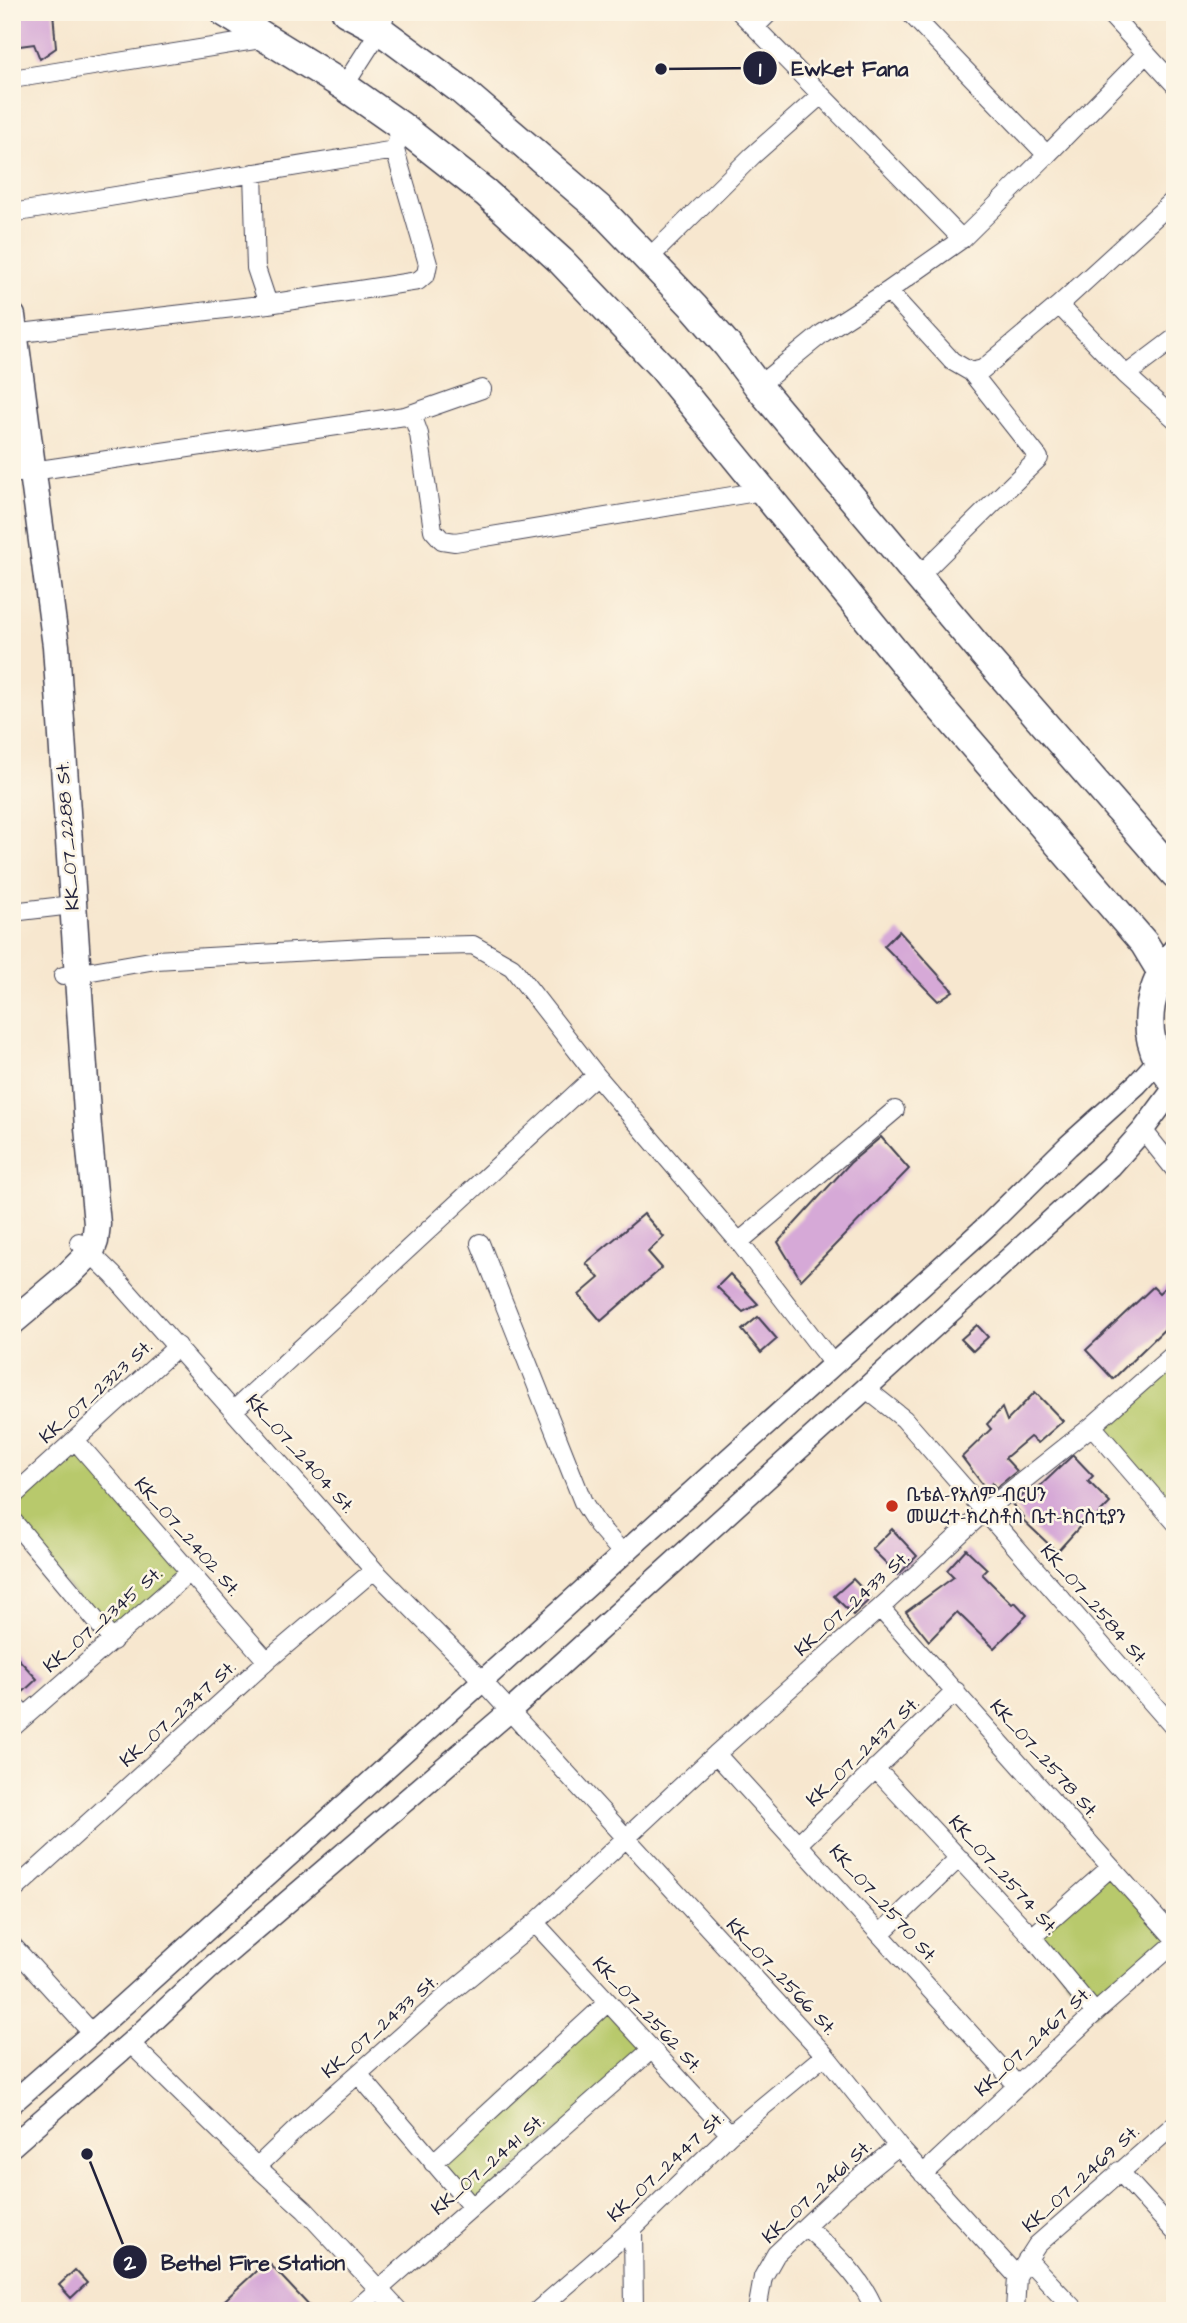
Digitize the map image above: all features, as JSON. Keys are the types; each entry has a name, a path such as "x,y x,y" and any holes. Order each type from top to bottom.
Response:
{"highway":[{"path":"224,12 344,86 398,138 486,193 561,261 662,366 934,700 1144,943 1168,962 1150,1000 1150,1031 1158,1060 1175,1086"},
{"path":"346,12 383,21 601,210 727,345 758,386 918,577 1175,874"}],"main road":[{"name":"KK_07_2288 St.","path":"13,328 21,473 47,710 71,975 76,1132 81,1223 85,1247"},
{"name":"KK_07_2288 St.","path":"12,425 21,473"},
{"path":"12,1305 85,1247"},
{"path":"12,1322 68,1275 85,1247"}],"street":[{"path":"740,12 962,239"},
{"path":"755,27 770,12"},
{"path":"909,12 1047,155"},
{"path":"1108,12 1175,85"},
{"path":"344,86 383,21"},
{"path":"12,79 269,38"},
{"path":"758,386 823,333 962,239 1146,54"},
{"path":"648,259 752,156 821,95"},
{"path":"12,213 253,173 398,138 428,264 426,274 418,281 268,304 13,328"},
{"path":"253,173 256,268 268,304"},
{"path":"971,372 983,369 1059,305 1175,199"},
{"path":"888,291 951,361 971,372 1040,458 918,577"},
{"path":"1059,305 1126,375 1175,419"},
{"path":"1126,375 1175,338"},
{"path":"21,473 405,416 482,389"},
{"path":"405,416 414,420 419,433 433,530 442,540 455,542 762,491"},
{"path":"12,912 65,905"},
{"path":"71,975 156,960 383,947 473,945 496,956 512,967 596,1075 739,1242 834,1364"},
{"path":"12,2103 988,1225 1158,1060"},
{"path":"233,1411 596,1075"},
{"path":"12,2146 130,2043 208,1970 510,1711 1111,1167 1143,1130 1175,1086"},
{"path":"739,1242 895,1110"},
{"path":"1143,1130 1175,1170"},
{"path":"480,1242 583,1502 597,1524 624,1555"},
{"name":"KK_07_2404 St.","path":"85,1247 178,1346 374,1570 510,1711"},
{"name":"KK_07_2323 St.","path":"12,1497 178,1346"},
{"name":"KK_07_2433 St.","path":"257,2167 444,1997 535,1923 716,1754 985,1511 1092,1426 1175,1353"},
{"name":"KK_07_2584 St.","path":"864,1388 904,1419 1175,1729"},
{"path":"1092,1426 1172,1511"},
{"name":"KK_07_2402 St.","path":"75,1440 267,1661"},
{"path":"12,1520 113,1641"},
{"name":"KK_07_2347 St.","path":"12,1892 267,1661 374,1570"},
{"name":"KK_07_2345 St.","path":"19,1722 190,1572"},
{"name":"KK_07_2578 St.","path":"880,1608 1175,1941"},
{"name":"KK_07_2437 St.","path":"799,1843 956,1691"},
{"path":"12,1703 19,1722"},
{"name":"KK_07_2566 St.","path":"510,1711 825,2055 898,2146 1017,2276"},
{"name":"KK_07_2570 St.","path":"716,1754 1017,2085"},
{"name":"KK_07_2574 St.","path":"875,1768 1032,1937 1095,2013"},
{"path":"881,1933 959,1858"},
{"path":"1032,1937 1111,1867"},
{"name":"KK_07_2562 St.","path":"535,1923 730,2134"},
{"name":"KK_07_2467 St.","path":"923,2174 1175,1941"},
{"path":"12,1945 92,2033"},
{"path":"433,2164 607,2003"},
{"path":"130,2043 305,2210 399,2311"},
{"name":"KK_07_2441 St.","path":"354,2311 650,2050"},
{"name":"KK_07_2447 St.","path":"537,2311 633,2228 730,2134 825,2055"},
{"path":"67,2056 88,2080"},
{"path":"359,2075 472,2207"},
{"name":"KK_07_2469 St.","path":"1016,2311 1017,2276 1037,2245 1175,2124"},
{"name":"KK_07_2461 St.","path":"757,2311 763,2277 776,2255 845,2189 898,2146"},
{"path":"1119,2171 1175,2232"},
{"path":"806,2227 840,2259 867,2295 875,2311"},
{"path":"633,2228 634,2311"},
{"path":"1027,2259 1076,2311"}],"green space":[{"path":"1175,1353 1175,1501 1165,1511 1092,1426"},
{"path":"75,1440 190,1572 113,1641 12,1520 12,1497"},
{"path":"1111,1867 1175,1939 1095,2013 1032,1937"},
{"path":"607,2003 650,2050 472,2207 433,2163"}],"building":[{"path":"53,12 56,48 40,59 34,44 12,47 12,17"},
{"path":"899,931 953,991 938,1001 884,946"},
{"path":"881,1137 909,1169 801,1280 778,1242 850,1163"},
{"path":"644,1214 664,1237 648,1252 662,1268 601,1321 579,1295 599,1278 586,1263"},
{"path":"730,1274 758,1304 743,1312 717,1287"},
{"path":"1175,1278 1175,1319 1113,1379 1086,1350 1153,1287 1159,1293"},
{"path":"758,1317 777,1339 761,1353 742,1330"},
{"path":"977,1325 988,1337 973,1351 961,1339"},
{"path":"1035,1392 1063,1421 1038,1443 1030,1437 1005,1458 1017,1471 996,1488 992,1483 986,1489 962,1457 991,1429 987,1424 1002,1408 1007,1421"},
{"path":"1073,1455 1093,1476 1088,1481 1110,1503 1095,1518 1091,1514 1057,1552 1022,1519 1024,1517 1012,1504 1034,1487 1037,1489"},
{"path":"892,1529 917,1556 898,1575 872,1549"},
{"path":"966,1549 987,1569 982,1574 1027,1615 994,1648 957,1612 929,1641 906,1612 954,1577 947,1570"},
{"path":"853,1579 871,1598 853,1615 834,1596"},
{"path":"12,1652 37,1679 23,1692 12,1681"},
{"path":"267,2261 314,2311 213,2311"},
{"path":"75,2270 87,2283 71,2298 59,2285"}],"place":[{"name":"Ewket Fana","path":"661,69"},
{"name":"ቤቴል-የአለም-ብርሀን መሠረተ-ክረስቶስ ቤተ-ክርስቲያን","path":"892,1506"},
{"name":"Bethel Fire Station","path":"87,2154"}]}
